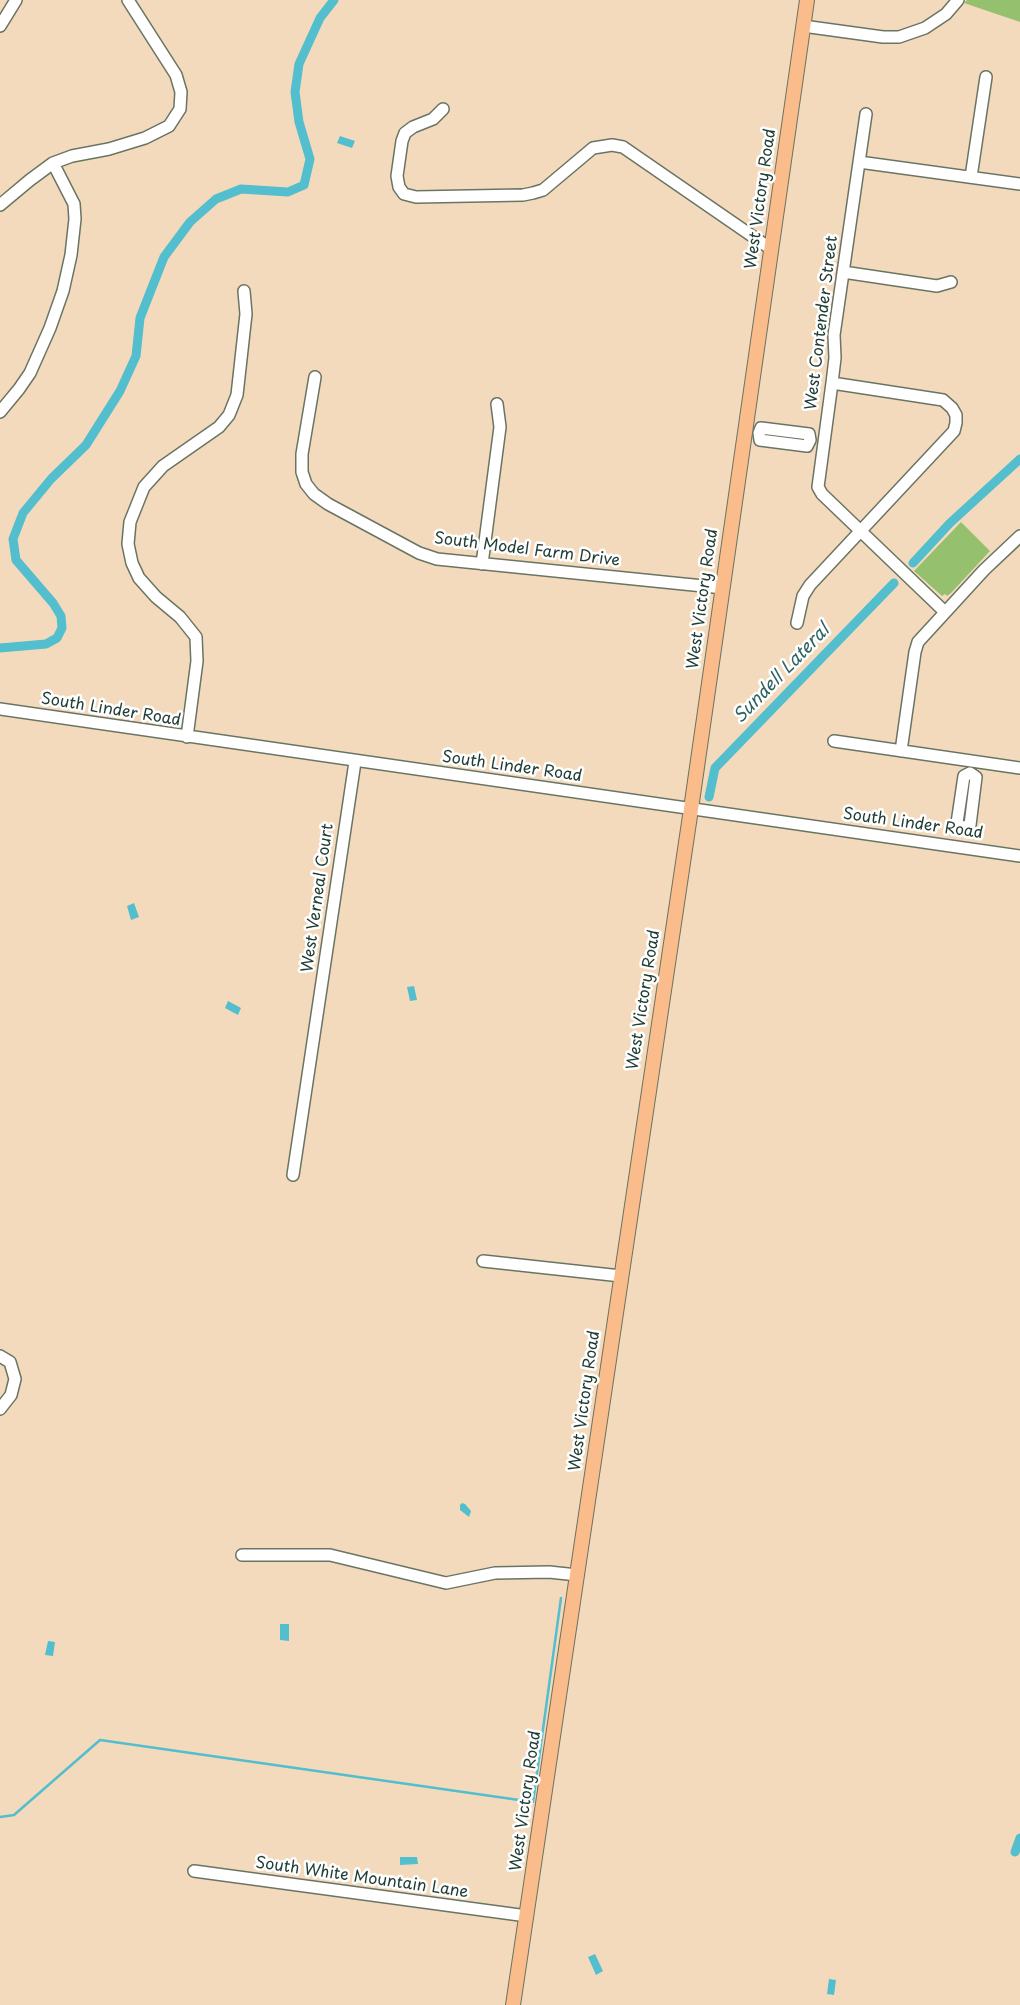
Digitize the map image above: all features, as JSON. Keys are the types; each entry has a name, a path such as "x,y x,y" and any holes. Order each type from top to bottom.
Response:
{"main road":[{"name":"West Victory Road","path":"513,2005 691,809 722,588 752,432 771,249 807,0"}],"street":[{"path":"0,26 16,0"},
{"path":"0,205 54,163 72,156 109,149 145,138 169,126 180,109 181,92 176,75 128,0"},
{"path":"803,26 883,37 899,36 925,28 946,14 958,0"},
{"path":"971,177 986,77"},
{"path":"443,109 433,119 413,127 405,133 397,176 399,187 404,194 416,197 523,195 533,193 543,190 593,148 612,145 623,147 771,249"},
{"name":"West Contender Street","path":"860,531 822,494 818,487 835,358 834,335 866,114"},
{"path":"859,162 1020,184"},
{"path":"0,412 30,373 63,291 71,255 75,219 74,204 54,163"},
{"path":"843,272 937,286 951,282"},
{"path":"187,737 197,660 196,637 180,617 156,597 139,578 132,563 128,544 130,522 144,486 163,466 219,427 229,415 237,395 246,314 244,291"},
{"name":"South Model Farm Drive","path":"315,377 302,454 302,472 306,484 314,494 328,504 419,553 437,559 722,588"},
{"path":"797,623 803,596 810,585 954,431 956,415 952,408 943,400 832,383"},
{"path":"482,564 500,427 497,404"},
{"path":"752,432 760,440 807,446 810,440 823,442"},
{"path":"860,531 945,612"},
{"path":"901,751 914,652 918,642 984,570 1020,536"},
{"name":"South Linder Road","path":"0,709 355,762 1020,856"},
{"path":"834,741 1020,768"},
{"path":"959,847 962,828 957,823 964,776 970,773 972,761"},
{"name":"West Verneal Court","path":"293,1175 355,762"},
{"path":"483,1261 621,1276"},
{"path":"0,1356 10,1362 15,1379 11,1395 0,1409"},
{"path":"242,1555 330,1555 446,1583 495,1573 549,1572 577,1575"},
{"name":"South White Mountain Lane","path":"194,1871 526,1916"}],"green space":[{"path":"967,0 1020,0 1020,22 964,3"},
{"path":"961,522 990,551 951,593 947,596 945,594 942,596 914,571"}],"water":[{"path":"340,136 355,141 352,148 337,143"},
{"path":"134,903 139,917 131,920 127,906"},
{"path":"414,986 417,1000 410,1001 407,987"},
{"path":"228,1001 241,1008 238,1015 225,1008"},
{"path":"462,1503 471,1511 469,1517 460,1510"},
{"path":"280,1624 289,1624 289,1641 280,1640"},
{"path":"48,1641 55,1642 53,1656 45,1655"},
{"path":"400,1857 417,1857 418,1864 400,1865"},
{"path":"595,1954 603,1971 596,1975 588,1957"},
{"path":"829,1979 836,1980 834,1995 827,1994"}],"waterway":[{"path":"0,648 46,644 57,638 62,628 61,616 53,603 16,560 13,539 23,513 51,479 86,445 120,391 136,356 140,318 164,257 190,222 216,199 241,189 288,192 304,185 310,159 299,122 295,92 299,64 320,18 334,0"},
{"name":"Sundell Lateral","path":"913,563 950,523 1020,459"},
{"name":"Sundell Lateral","path":"709,797 715,768 894,583"},
{"path":"0,1817 14,1815 100,1740 533,1802 561,1598"},
{"path":"1015,1852 1020,1838"}]}
